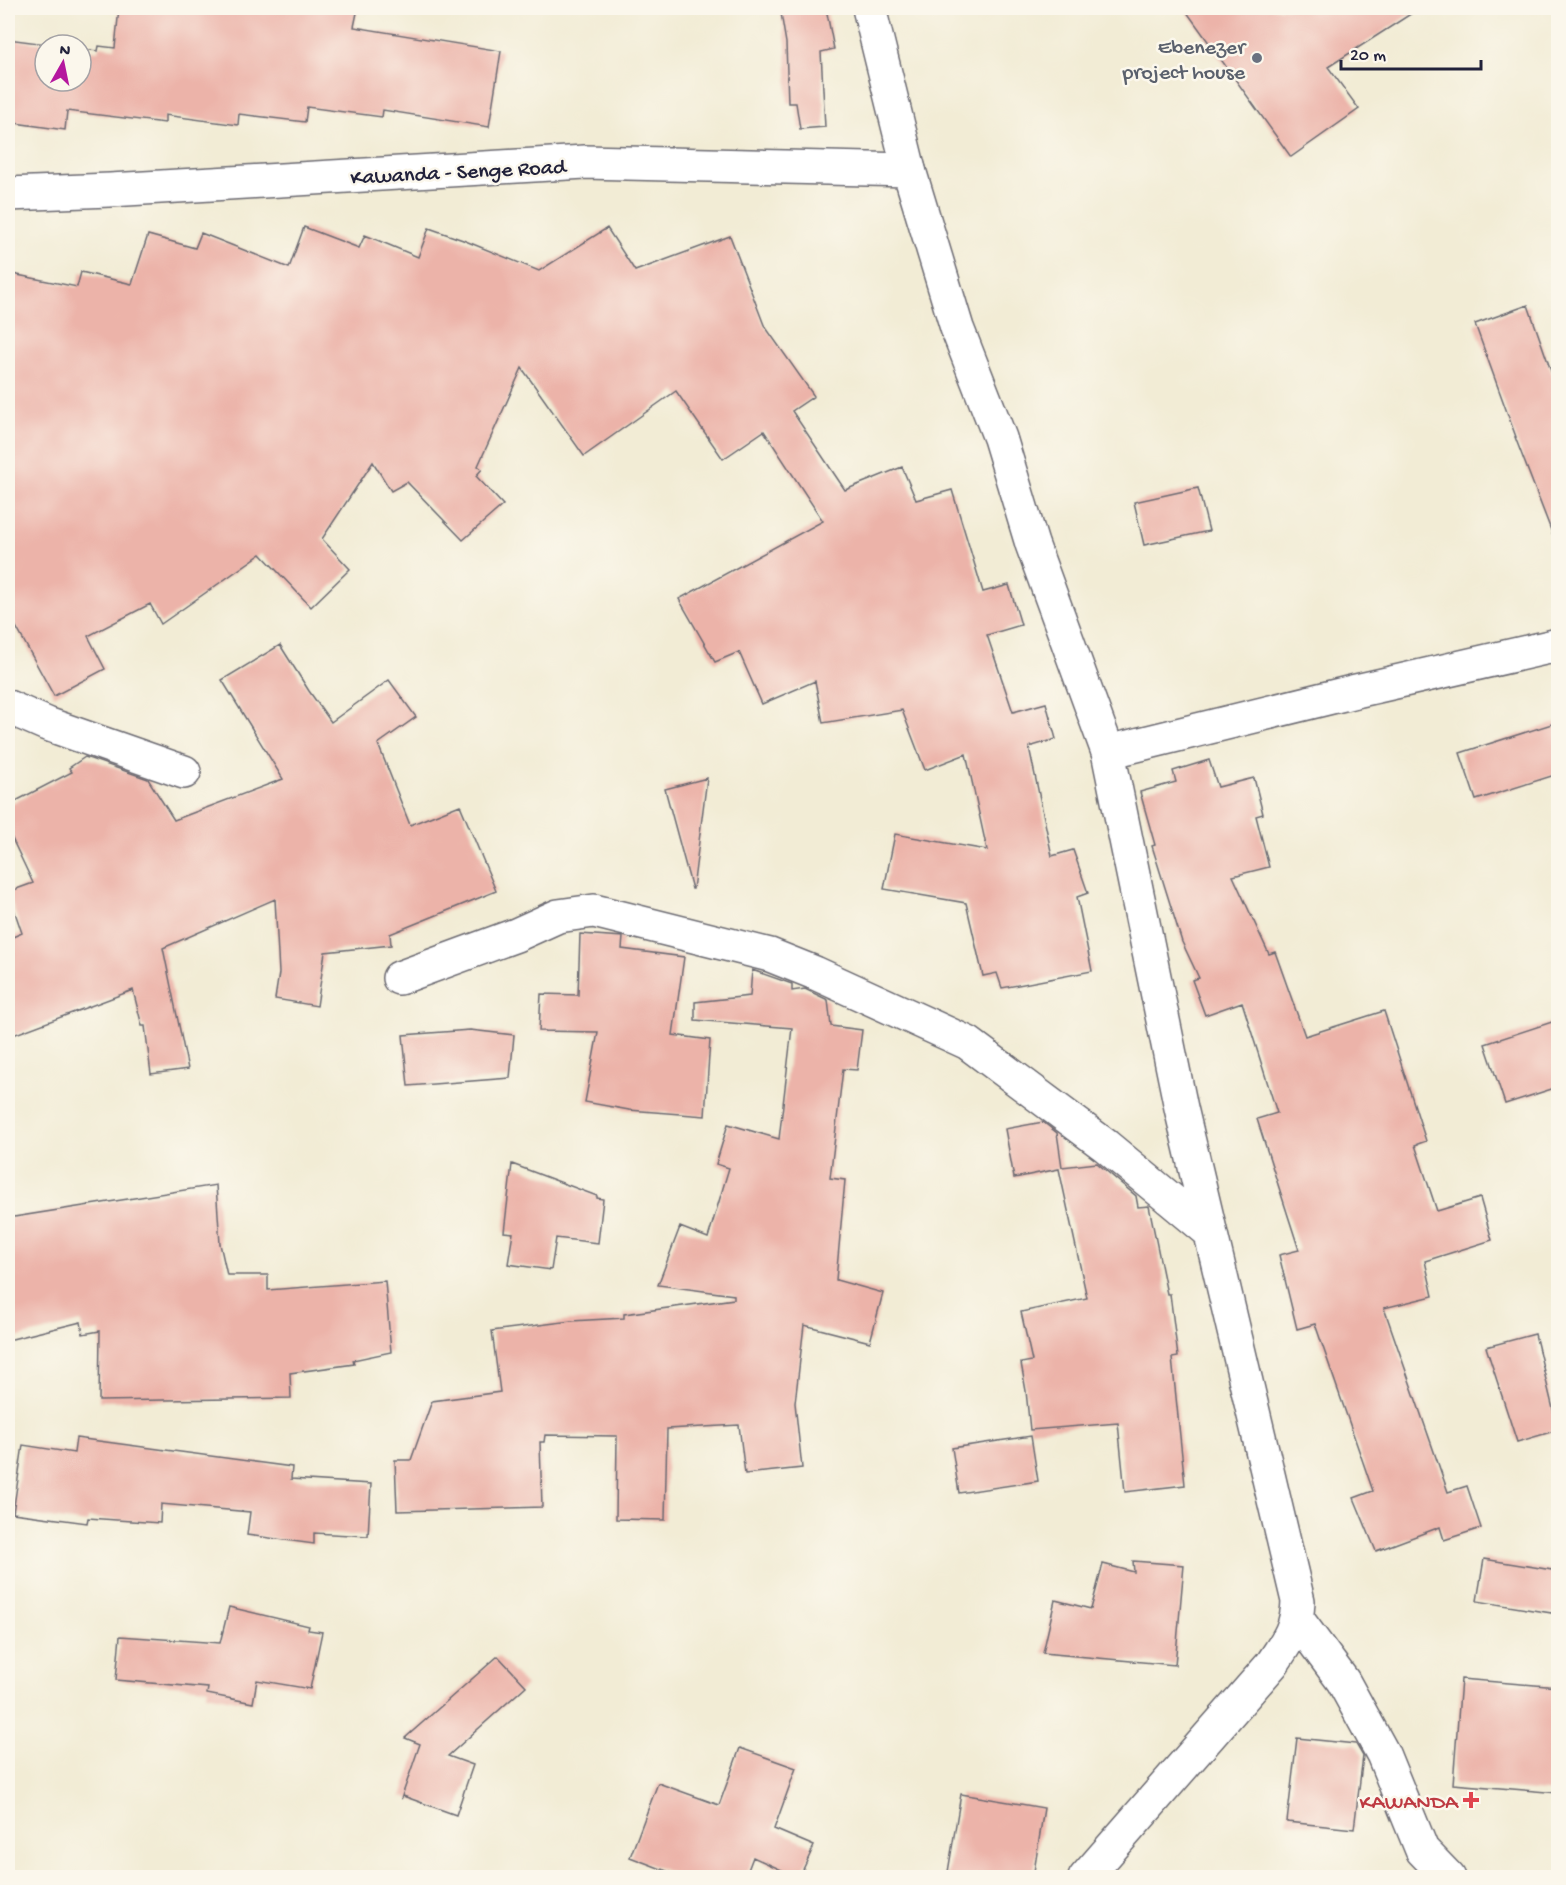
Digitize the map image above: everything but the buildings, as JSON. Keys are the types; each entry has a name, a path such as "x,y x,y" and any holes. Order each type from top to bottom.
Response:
{"street":[{"path":"869,8 909,170 957,328 1000,438 1032,544 1108,752 1181,1108 1298,1601 1298,1619 1292,1633 1272,1664 1085,1878"},
{"name":"Kawanda - Senge Road","path":"8,194 585,162 909,170"},
{"path":"1108,752 1367,688 1558,645"},
{"path":"8,707 46,724 184,772"},
{"path":"399,978 516,935 558,916 594,911 770,955 815,973 968,1043 1106,1146 1210,1232"},
{"path":"1298,1619 1343,1681 1383,1754 1422,1850 1449,1878"}],"place":[{"name":"Ebenezer project house","path":"1257,58"},
{"name":"KAWANDA","path":"1471,1800"}]}
